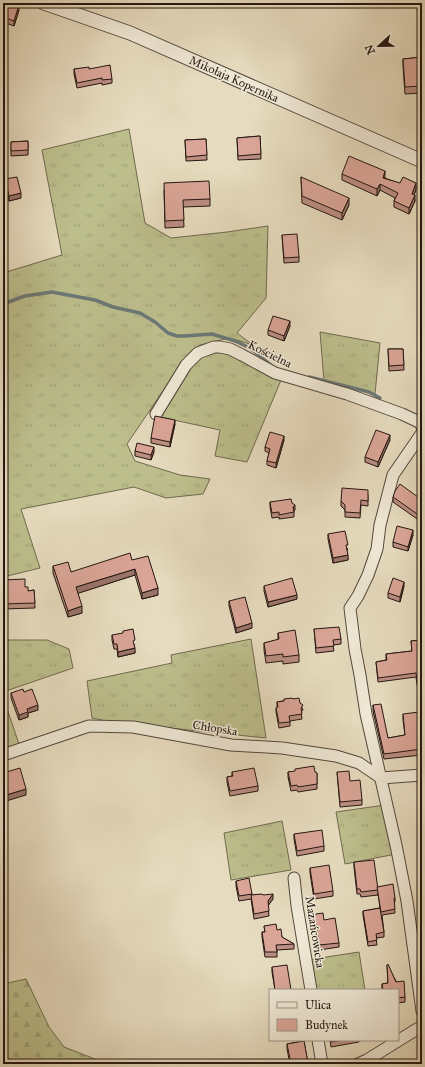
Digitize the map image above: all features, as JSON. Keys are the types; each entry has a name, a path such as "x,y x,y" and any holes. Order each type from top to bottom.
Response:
{"street":[{"name":"Mikołaja Kopernika","path":"44,3 130,33 422,161"},
{"name":"Kościelna","path":"156,414 186,365 198,353 214,347 220,347 230,349 275,373 347,394 402,414 419,422 422,426"},
{"path":"422,432 393,476 380,525 377,549 368,575 358,596 350,608 366,714 396,845 407,901 422,1011"},
{"name":"Chłopska","path":"3,755 89,726 133,727 231,745 282,748 336,756 359,763 381,778"},
{"path":"381,778 422,775"},
{"name":"Mazańcowicka","path":"294,878 297,906 311,989"},
{"path":"399,1040 422,1026"},
{"path":"318,1041 322,1064"},
{"path":"358,1064 398,1041"}],"green space":[{"path":"129,129 145,223 171,238 268,226 266,298 237,333 253,345 230,338 200,345 188,354 127,444 135,461 180,475 210,479 203,494 166,498 134,487 21,509 40,568 3,577 3,273 62,255 42,150"},
{"path":"320,332 380,343 375,394 324,381"},
{"path":"213,350 224,350 281,380 247,462 215,456 220,430 160,417 191,364"},
{"path":"251,639 266,738 111,722 92,718 87,681 172,663 171,655"},
{"path":"3,640 47,640 69,649 73,668 3,692"},
{"path":"3,697 19,744 3,750"},
{"path":"385,805 396,854 345,864 336,812"},
{"path":"282,821 291,870 231,880 224,833"},
{"path":"359,952 365,989 312,989 307,960"},
{"path":"26,979 49,1027 64,1047 100,1061 100,1064 3,1064 3,984"}],"building":[{"path":"3,3 14,3 19,5 14,21 3,17"},
{"path":"422,57 422,86 405,87 403,59"},
{"path":"110,65 112,79 102,80 102,78 77,83 74,69 89,67 89,69"},
{"path":"260,136 261,154 238,156 237,138"},
{"path":"206,139 207,155 186,157 185,140"},
{"path":"28,141 28,150 11,151 11,142"},
{"path":"349,156 385,171 383,178 400,183 403,177 416,183 412,194 415,195 409,208 394,201 398,193 380,184 377,189 342,174"},
{"path":"17,177 21,193 9,196 5,179"},
{"path":"301,177 349,198 342,213 302,196"},
{"path":"209,181 210,199 183,200 184,220 165,221 164,183"},
{"path":"297,234 299,257 284,258 282,235"},
{"path":"273,316 290,321 284,336 268,330"},
{"path":"388,349 403,349 404,365 389,366"},
{"path":"155,416 175,420 170,442 151,438"},
{"path":"376,430 390,435 378,462 365,457"},
{"path":"270,432 284,436 276,463 267,461 270,449 265,447"},
{"path":"137,443 154,447 151,455 135,451"},
{"path":"400,484 422,500 422,513 420,516 393,497"},
{"path":"342,488 368,490 368,501 361,500 360,513 345,512 345,505 341,501"},
{"path":"291,499 292,503 295,505 293,507 294,512 279,515 279,512 272,513 270,502"},
{"path":"397,526 413,530 408,547 393,542"},
{"path":"345,531 348,545 346,545 348,555 333,558 328,534"},
{"path":"130,553 132,560 148,556 158,588 142,593 135,569 76,587 82,606 68,611 53,566 68,562 71,572"},
{"path":"292,578 297,595 268,602 264,586"},
{"path":"393,578 404,582 400,597 388,593"},
{"path":"25,579 25,587 28,587 28,591 34,590 35,603 3,604 3,580"},
{"path":"245,597 252,623 236,628 229,601"},
{"path":"339,627 341,639 333,640 334,646 316,648 314,629"},
{"path":"133,629 135,640 133,641 135,648 118,652 117,644 114,644 112,635"},
{"path":"295,630 299,655 283,657 283,654 266,656 264,643 279,639 278,633"},
{"path":"422,640 422,680 417,680 416,673 378,678 376,662 387,660 386,654 412,651 411,641"},
{"path":"23,689 24,692 32,689 38,705 27,709 28,712 19,715 11,693"},
{"path":"292,698 299,698 300,703 303,705 301,708 302,714 289,716 290,722 279,723 276,708 278,707 277,702"},
{"path":"381,704 388,738 405,735 403,714 419,712 422,734 422,749 384,754 373,705"},
{"path":"314,766 315,772 317,773 317,784 298,787 297,785 291,786 288,772 295,771 295,769"},
{"path":"20,768 26,789 3,796 3,773"},
{"path":"254,768 258,786 230,791 227,777 233,776 232,772"},
{"path":"349,771 350,781 360,780 362,800 340,802 337,772"},
{"path":"322,830 324,846 297,851 294,834"},
{"path":"374,860 378,890 361,892 360,889 357,889 354,862"},
{"path":"329,865 333,891 314,894 310,868"},
{"path":"249,878 252,894 239,896 236,881"},
{"path":"393,884 395,909 381,912 377,887"},
{"path":"273,894 268,901 269,911 254,914 251,895"},
{"path":"380,908 384,932 376,934 377,940 368,942 363,911"},
{"path":"323,913 324,920 335,918 339,943 319,945 316,924 311,925 310,915"},
{"path":"276,924 277,930 281,929 282,937 294,944 276,945 277,952 265,952 262,932 265,932 264,926"},
{"path":"388,964 396,982 404,981 405,997 399,998 399,989 383,989 382,984 388,983"},
{"path":"287,965 291,989 275,989 272,967"},
{"path":"304,1041 308,1063 291,1064 287,1044"}],"waterway":[{"path":"3,304 25,296 52,292 95,300 113,307 140,313 155,322 168,333 177,336 212,334 235,341 250,348 272,366"},
{"path":"309,377 369,392 380,398"}]}
